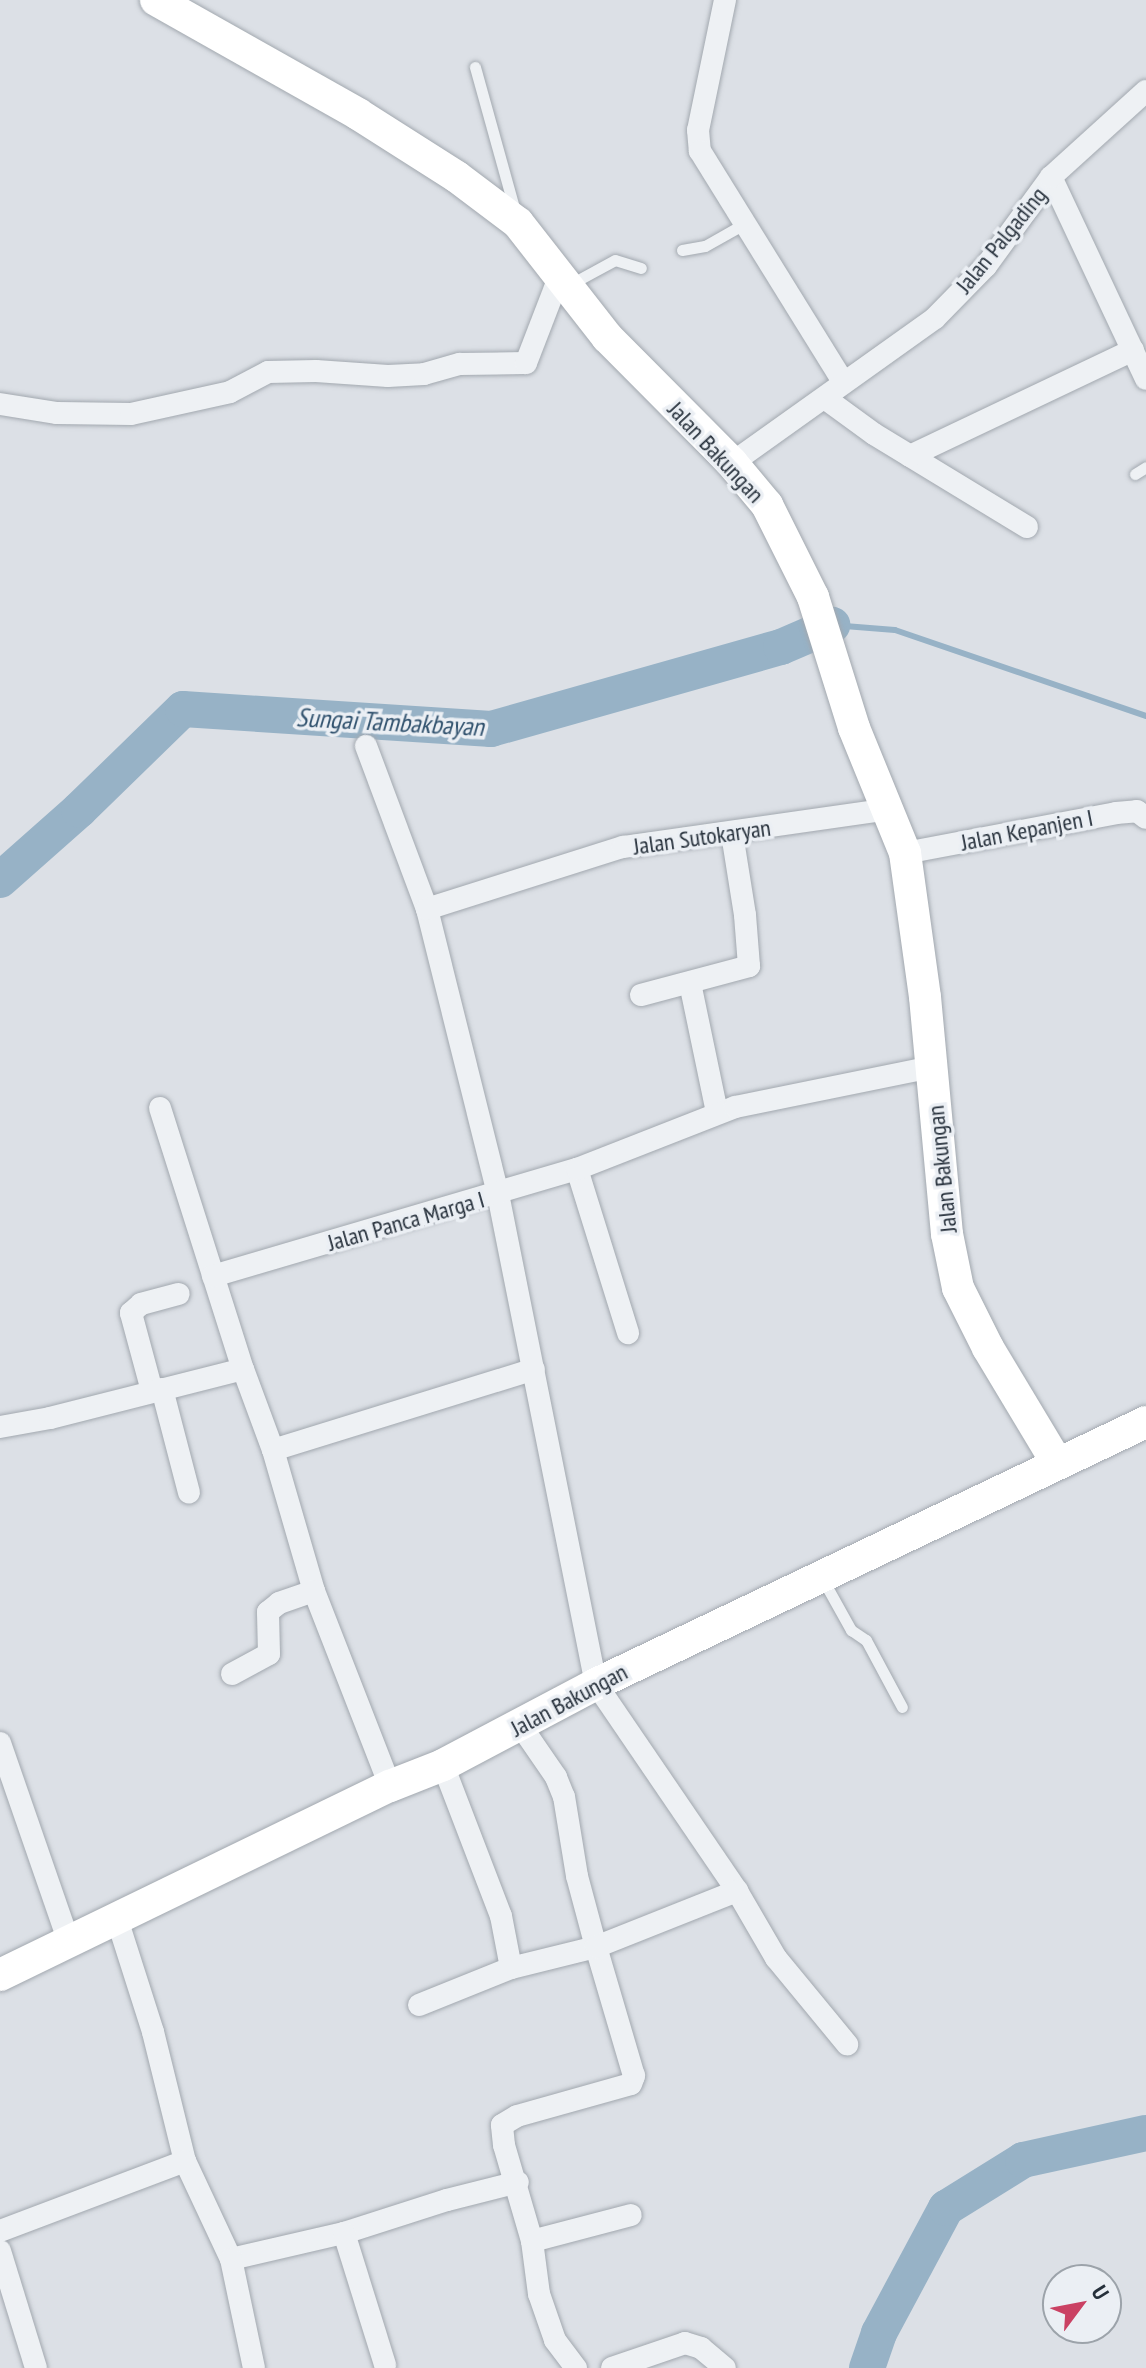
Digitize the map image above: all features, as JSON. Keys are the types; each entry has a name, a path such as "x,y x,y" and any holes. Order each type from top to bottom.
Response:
{"main road":[{"name":"Jalan Bakungan","path":"0,1975 390,1786 443,1765 596,1684 1057,1463 988,1348 958,1288 947,1234 905,853 890,809 854,728 813,597 767,505 732,463 607,337 518,223 457,177 358,114 156,0"},
{"path":"1057,1463 1146,1422"}],"street":[{"path":"725,0 698,140 705,161 843,382"},
{"name":"Jalan Palgading","path":"732,463 826,399 843,382 935,318 986,266 1051,177 1146,91"},
{"path":"1051,177 1146,379"},
{"path":"0,404 57,413 131,414 230,392 268,372 316,371 388,376 424,374 460,364 526,363 564,280"},
{"path":"910,456 1133,350"},
{"path":"826,399 910,456 1027,527"},
{"path":"366,746 427,909 498,1194 596,1684 737,1891 776,1958 847,2044"},
{"name":"Jalan Sutokaryan","path":"427,909 623,847 687,836 732,834 890,809"},
{"name":"Jalan Kepanjen I","path":"905,853 1116,813 1137,811 1146,818"},
{"path":"641,995 749,966 745,915 732,834"},
{"path":"690,983 717,1112"},
{"name":"Jalan Panca Marga I","path":"213,1276 577,1169 717,1112 931,1067"},
{"path":"160,1108 243,1369 273,1450 314,1591 390,1786"},
{"path":"577,1169 628,1333"},
{"path":"179,1294 141,1304 131,1313 189,1493"},
{"path":"0,1427 50,1418 243,1369"},
{"path":"273,1450 534,1369"},
{"path":"232,1674 260,1662 269,1654 268,1612 279,1603 314,1591"},
{"path":"521,1726 556,1777 564,1797 577,1876 634,2076 631,2084 621,2088 517,2116 502,2125 504,2145 518,2182 532,2241 539,2294 555,2340 576,2368"},
{"path":"0,1743 5,1774 69,1942"},
{"path":"443,1765 501,1916 511,1968"},
{"path":"419,2005 511,1968 596,1947 737,1891"},
{"path":"117,1919 153,2032 185,2161 231,2259 254,2368"},
{"path":"0,2231 185,2161"},
{"path":"231,2259 344,2233 462,2195 518,2182"},
{"path":"532,2241 631,2215"},
{"path":"344,2233 385,2365"},
{"path":"0,2251 36,2368"},
{"path":"612,2368 685,2343 701,2348 725,2368"}],"lane":[{"path":"475,67 518,223"},
{"path":"682,250 705,246 744,224"},
{"path":"564,280 615,260 641,268"},
{"path":"822,1578 851,1630 866,1640 902,1707"}],"waterway":[{"path":"832,625 895,630 1146,716"},
{"name":"Sungai Tambakbayan","path":"0,880 79,810 183,709 491,729 781,647 832,625"},
{"path":"867,2368 879,2333 946,2208 1023,2160 1146,2133"}]}
